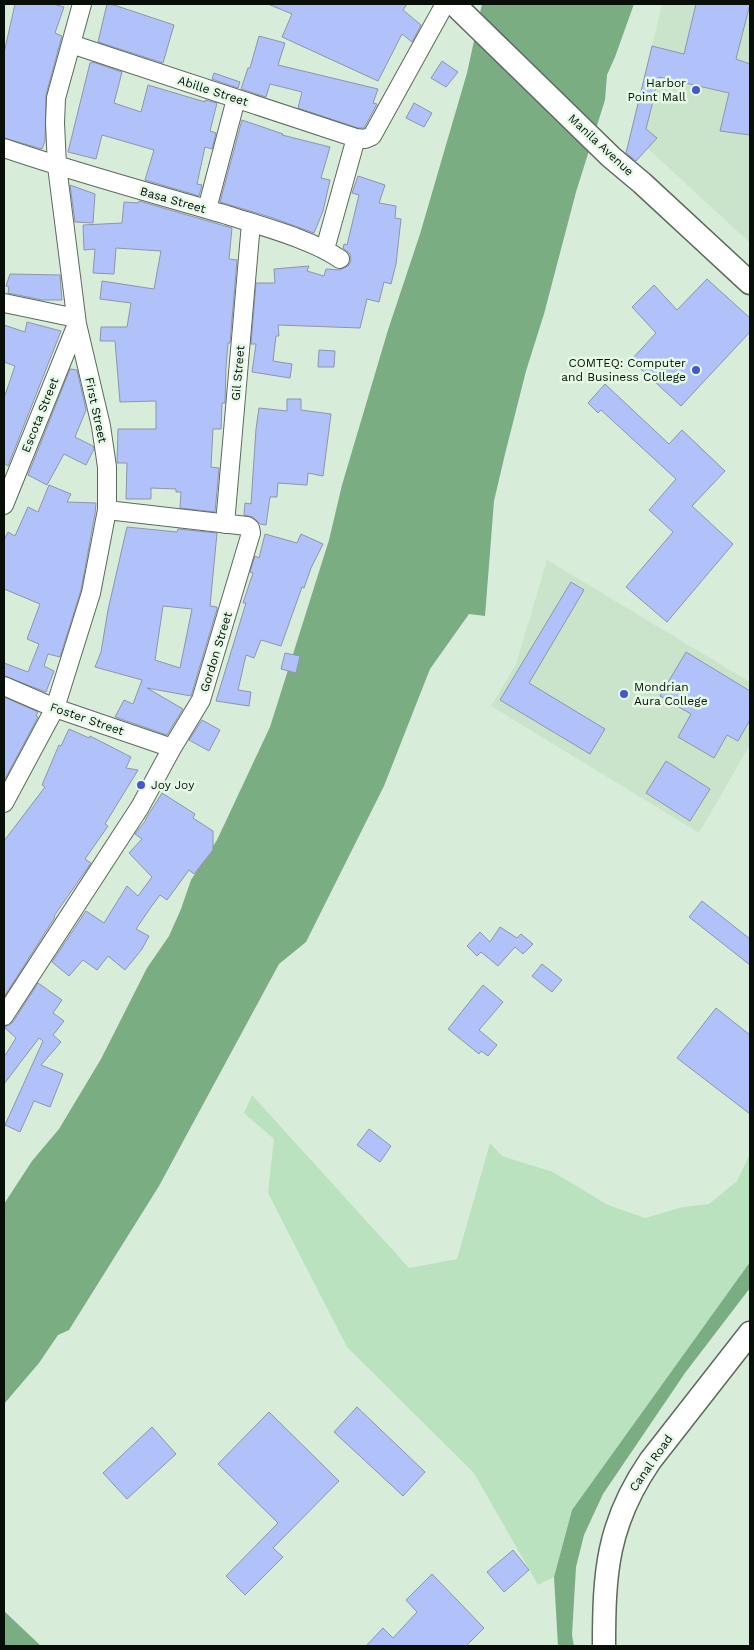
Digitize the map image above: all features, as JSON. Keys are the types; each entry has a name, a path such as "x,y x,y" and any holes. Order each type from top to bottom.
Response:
{"main road":[{"name":"Manila Avenue","path":"462,11 611,157 642,183 750,283"},
{"name":"Canal Road","path":"604,1646 607,1563 616,1524 626,1500 650,1461 750,1333"}],"street":[{"name":"First Street","path":"4,803 55,708 91,593 108,510 107,467 101,426 77,321 57,166 56,98 82,4"},
{"path":"325,249 356,138 364,139 372,136 445,4"},
{"name":"Abille Street","path":"70,44 356,138"},
{"path":"207,209 236,99"},
{"name":"Basa Street","path":"4,148 57,166 251,223 325,249 340,259"},
{"name":"Gil Street","path":"225,524 251,223"},
{"path":"4,303 77,321"},
{"name":"Escota Street","path":"4,505 77,321"},
{"name":"Gordon Street","path":"4,1016 140,807 201,700 251,533 250,528 247,526 108,510"},
{"name":"Foster Street","path":"4,686 55,708 172,748"}],"shaded area":[{"path":"482,4 634,4 607,75 605,100 576,192 505,454 494,501 485,616 469,614 430,669 384,786 306,942 279,964 159,1186 69,1330 58,1335 39,1363 4,1404 4,1204 32,1161 59,1129 101,1059 147,968 169,936 191,880 217,840 270,727 329,540 342,485 388,330 420,234 467,73"},
{"name":"Harbor Point Mall","path":"662,4 750,4 750,243 631,133"},
{"name":"Mondrian Aura College","path":"547,560 750,682 750,745 699,833 491,706 516,664"},
{"path":"252,1095 409,1268 457,1259 490,1143 502,1156 553,1172 608,1205 645,1218 683,1207 709,1204 737,1181 750,1154 750,1262 572,1510 554,1577 538,1585 474,1473 347,1347 268,1193 274,1139 244,1113"},
{"path":"750,1262 750,1288 685,1373 603,1494 584,1535 576,1567 572,1635 574,1646 558,1646 554,1577 572,1510"},
{"path":"4,1611 41,1646 4,1646"}],"building":[{"path":"15,4 53,4 64,7 55,33 62,36 46,95 45,141 42,149 4,138 4,53"},
{"path":"107,4 174,25 163,63 98,42"},
{"path":"268,4 407,4 403,10 421,25 412,42 402,34 378,81 282,37 292,14"},
{"path":"696,4 750,4 736,59 750,64 750,135 720,131 729,93 659,77 646,129 657,138 636,161 626,153 652,46 684,54"},
{"path":"259,36 285,43 278,65 378,89 373,103 377,104 364,128 358,128 298,108 302,92 270,84 266,97 241,89 248,68 250,68"},
{"path":"442,61 458,72 446,87 431,78"},
{"path":"93,62 122,72 114,103 141,112 148,85 205,102 205,100 217,103 210,131 216,133 212,149 205,147 197,184 202,185 199,196 145,180 154,150 102,135 96,159 68,152 90,63"},
{"path":"214,73 240,82 238,88 212,79"},
{"path":"414,103 432,113 424,127 406,118"},
{"path":"242,120 282,135 330,147 321,178 330,180 323,211 314,233 220,202"},
{"path":"358,176 385,185 379,203 396,206 395,218 401,219 396,264 391,284 384,282 379,302 367,299 360,328 278,325 279,336 276,336 273,361 292,364 290,378 252,372 256,344 251,344 256,283 275,283 274,269 309,266 307,271 324,276 326,269 340,270 349,265 351,260 350,254 343,248 344,244 347,245 359,195 352,193"},
{"path":"70,185 95,194 93,223 75,222"},
{"path":"139,201 232,228 229,259 237,260 230,343 228,343 225,403 222,403 221,429 213,429 211,467 219,468 215,512 180,508 181,492 176,492 176,489 151,488 151,499 126,499 127,463 117,463 118,429 156,429 156,401 120,402 115,341 100,341 101,327 127,327 131,303 100,299 102,281 154,289 161,251 116,248 114,274 93,273 95,249 84,250 83,225 122,223 124,202 138,203"},
{"path":"10,274 60,275 62,300 42,300 8,293 9,287 6,286"},
{"path":"707,279 750,318 750,332 681,406 631,360 656,333 632,307 654,285 677,310"},
{"path":"27,322 61,331 8,466 4,463 4,398 15,366 4,362 4,325 25,332"},
{"path":"319,350 335,351 334,367 318,367"},
{"path":"70,369 77,370 86,410 75,437 93,446 94,449 86,465 64,454 47,485 28,475"},
{"path":"605,384 669,444 682,430 725,471 692,506 733,544 667,622 626,587 673,532 649,510 676,479 601,410 598,413 588,403"},
{"path":"287,399 301,399 301,410 331,414 323,476 308,473 307,485 278,483 277,497 270,497 266,525 260,524 253,517 244,515 245,503 251,504 259,408 287,411"},
{"path":"49,485 71,494 67,502 96,503 81,590 60,657 48,654 44,666 54,671 46,692 4,676 4,663 28,672 39,644 27,639 40,604 4,589 4,540 8,532 15,536 28,507 38,512"},
{"path":"127,527 177,532 178,529 217,533 210,606 217,607 217,609 191,696 147,688 183,709 167,735 115,717 124,700 133,704 142,680 95,667 101,652 108,610","holes":["163,606 192,609 180,668 155,660"]},
{"path":"265,534 297,543 301,534 323,544 311,568 304,588 302,587 281,646 261,640 254,658 246,655 238,690 251,692 249,706 216,701 246,603 243,603 253,573 250,572 255,556 259,558"},
{"path":"571,582 584,590 529,683 605,729 590,754 500,700"},
{"path":"686,652 750,691 750,720 738,741 727,735 714,758 678,737 691,714 660,696"},
{"path":"285,653 300,656 296,673 281,669"},
{"path":"4,697 38,712 36,716 38,717 4,781"},
{"path":"202,720 220,730 209,751 189,740"},
{"path":"69,729 89,738 90,736 131,757 126,768 138,770 105,824 108,826 85,859 91,863 54,916 4,997 4,841 45,787 42,785 59,745 61,746"},
{"path":"666,761 710,789 690,821 646,793"},
{"path":"162,793 195,814 193,818 213,831 213,850 194,874 189,870 167,900 160,895 151,907 136,929 149,936 142,949 125,970 108,956 97,970 83,960 69,976 52,962 86,911 104,923 127,886 138,896 152,877 129,853 142,839 135,834"},
{"path":"702,901 750,939 750,965 689,917"},
{"path":"500,927 517,938 521,934 533,944 523,954 515,947 498,966 481,952 477,956 467,946 480,932 490,942"},
{"path":"542,964 562,980 552,992 532,976"},
{"path":"38,983 62,1000 53,1013 64,1021 53,1035 61,1042 41,1065 63,1074 50,1107 34,1101 20,1132 5,1125 43,1041 39,1038 4,1084 4,1057 16,1038 4,1027 13,1022"},
{"path":"483,985 503,1002 479,1030 497,1045 488,1056 481,1051 479,1054 448,1029"},
{"path":"716,1008 750,1035 750,1114 677,1058"},
{"path":"369,1129 391,1146 380,1162 357,1145"},
{"path":"357,1407 425,1472 403,1496 334,1432"},
{"path":"269,1412 339,1481 273,1548 283,1557 245,1595 226,1576 278,1523 218,1464"},
{"path":"152,1427 176,1454 127,1499 103,1473"},
{"path":"513,1550 529,1570 504,1592 487,1572"},
{"path":"432,1574 484,1628 466,1646 366,1646 383,1628 393,1638 417,1612 406,1600"}],"place":[{"name":"Harbor Point Mall","path":"696,90"},
{"name":"COMTEQ: Computer and Business College","path":"696,370"},
{"name":"Mondrian Aura College","path":"624,694"},
{"name":"Joy Joy","path":"141,785"}]}
